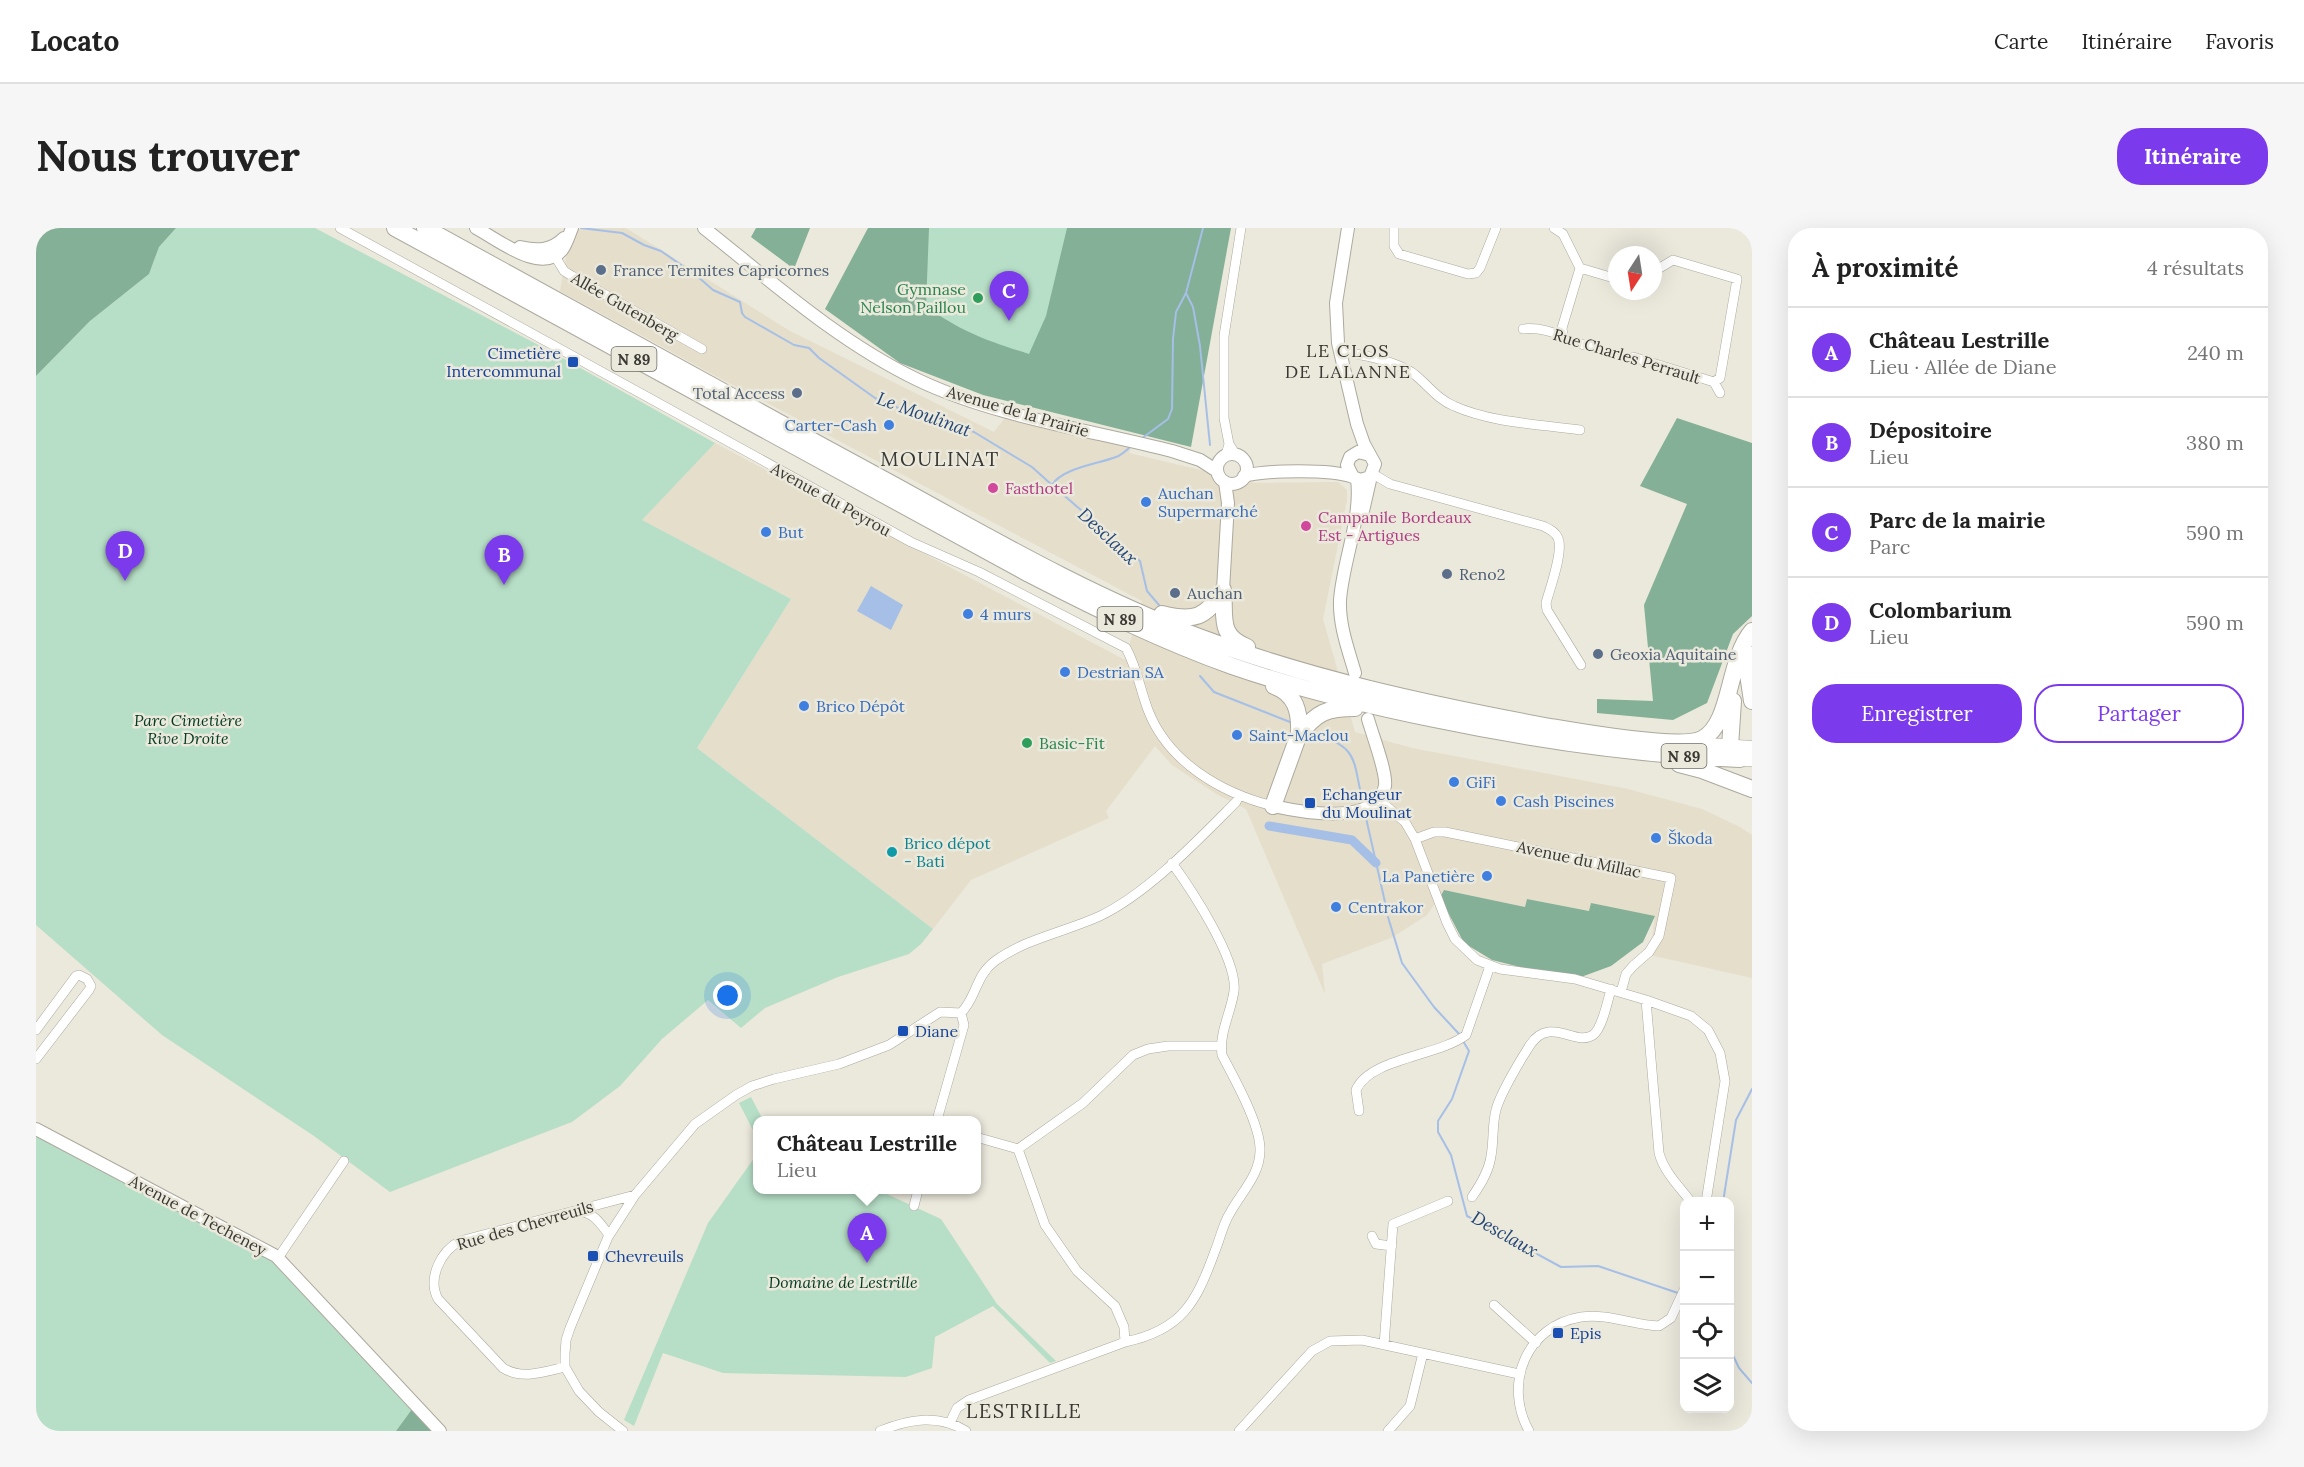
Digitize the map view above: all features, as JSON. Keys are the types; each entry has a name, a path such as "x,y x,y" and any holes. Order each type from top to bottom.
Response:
{"highway":[{"name":"N 89","path":"395,228 1029,574 1124,621 1233,666 1315,692 1383,709 1505,734 1628,752 1744,753"},
{"name":"N 89","path":"425,228 1036,562 1194,635 1247,655 1363,688 1480,714 1568,730 1688,743"},
{"path":"1117,601 1187,619 1208,612 1223,590"},
{"path":"1223,590 1224,623 1233,640 1258,651 1343,677 1363,688"},
{"path":"1124,621 1149,637 1189,655 1285,691 1296,704 1300,723 1299,734 1273,806"},
{"path":"1688,743 1708,736 1717,726 1722,717 1736,661 1745,639 1752,631"},
{"path":"1752,654 1748,674 1752,701"},
{"path":"1736,661 1744,753"},
{"path":"1299,734 1317,715 1327,710 1337,708 1383,709"},
{"path":"1628,752 1702,770 1752,789"}],"main road":[{"name":"N 89","path":"1688,743 1744,753"}],"street":[{"name":"Avenue du Peyrou","path":"340,228 911,542 979,572 1126,648 1135,664 1149,710 1174,753 1195,770 1239,795 1273,806"},
{"path":"476,228 516,251 533,258 544,259 548,253 563,248 568,232"},
{"name":"Avenue de la Prairie","path":"704,228 831,329 886,364 920,381 981,404 1200,460 1231,465"},
{"path":"1223,590 1231,465 1224,418 1224,336 1241,228"},
{"path":"1346,569 1358,534 1375,464 1357,424 1340,353 1336,322 1336,303 1348,228"},
{"path":"1394,228 1394,246 1399,254 1468,274 1476,273 1480,268 1496,228"},
{"path":"1554,228 1563,234 1580,268 1562,328 1563,336"},
{"name":"Allée Gutenberg","path":"548,253 564,271 572,276 702,349"},
{"name":"Rue Charles Perrault","path":"1523,329 1532,328 1563,336 1568,340 1612,354 1633,357 1714,382 1720,378 1737,279 1673,260 1662,267"},
{"path":"1580,268 1608,276"},
{"path":"1340,353 1352,353 1404,368 1414,374 1431,392 1451,405 1479,415 1580,430"},
{"path":"1714,382 1720,393"},
{"path":"1355,673 1341,621 1340,601 1358,499 1355,478 1348,470 1357,424"},
{"path":"1320,471 1363,452 1370,455"},
{"path":"1231,465 1264,472 1320,471 1366,479 1372,475"},
{"path":"1372,475 1390,484 1543,526 1556,534 1560,550 1546,603 1547,610 1581,665"},
{"path":"1273,806 1300,812 1339,813 1365,809 1378,799 1384,786 1382,768 1368,719"},
{"path":"618,1430 579,1392 565,1367 566,1340 609,1235 635,1195 694,1124 752,1086 839,1064 890,1045 940,1012 961,1013 969,1005 981,974 994,962 1027,943 1099,916 1128,900 1172,863 1230,807 1239,795"},
{"path":"1378,799 1405,822 1415,839 1437,901 1455,939 1472,956 1500,969 1567,978 1616,990 1691,1016 1708,1030 1720,1053 1725,1081 1707,1197"},
{"name":"Avenue du Millac","path":"1415,839 1434,832 1445,831 1671,878 1659,936 1649,952 1626,974 1616,990"},
{"path":"950,1423 957,1408 969,1400 1125,1342 1143,1339 1162,1330 1189,1308 1199,1293 1230,1213 1250,1184 1260,1158 1258,1134 1222,1054 1221,1046 1222,1031 1234,990 1233,973 1219,940 1172,863"},
{"path":"1359,1111 1356,1090 1363,1078 1411,1057 1448,1046 1466,1035 1490,966"},
{"path":"36,1030 76,976 80,975 87,979 91,986 89,990 36,1059"},
{"path":"1472,1197 1488,1170 1496,1110 1531,1044 1540,1034 1552,1032 1584,1038 1593,1035 1616,990"},
{"path":"1646,1000 1659,1153 1669,1174 1687,1197"},
{"path":"939,1116 963,1025 961,1013"},
{"path":"1018,1149 1083,1103 1133,1055 1148,1049 1168,1046 1221,1046"},
{"name":"Avenue de Techeney","path":"36,1130 237,1234 278,1258 440,1431"},
{"path":"981,1138 1018,1149"},
{"path":"1018,1149 1045,1225 1077,1271 1115,1306 1124,1327 1125,1342"},
{"path":"278,1258 344,1161"},
{"path":"914,1206 917,1194"},
{"name":"Rue des Chevreuils","path":"565,1367 531,1375 511,1373 503,1368 438,1299 434,1290 434,1279 444,1254 450,1246 460,1241 635,1195"},
{"path":"1384,1345 1394,1224 1448,1201"},
{"path":"578,1210 590,1213 609,1235"},
{"path":"1371,1236 1376,1244 1392,1246"},
{"path":"1529,1431 1520,1410 1517,1394 1520,1374 1524,1361 1536,1343 1551,1328 1580,1317 1604,1317 1659,1326 1671,1318 1680,1299"},
{"path":"1494,1305 1536,1343"},
{"path":"1239,1431 1312,1351 1330,1341 1362,1340 1520,1374"},
{"path":"1388,1431 1410,1406 1423,1353"},
{"path":"880,1431 908,1421 928,1419 950,1423 966,1431"}],"shaded area":[{"path":"626,228 790,331 994,432 1010,411 1133,442 1129,453 1255,483 1338,482 1347,490 1347,500 1323,619 1355,732 1412,748 1628,789 1702,809 1740,827 1752,835 1752,978 1650,955 1655,916 1591,904 1590,911 1527,899 1525,907 1444,890 1427,915 1393,937 1322,964 1325,994 1246,809 1218,795 1172,765 1155,746 1106,811 1109,818 971,880 933,929 697,748 791,599 641,520 715,443 1125,660 1142,601 560,291 571,230"}],"green space":[{"path":"36,228 176,228 159,247 149,274 90,321 36,376"},
{"name":"Parc Cimetière Rive Droite","path":"176,228 315,228 548,350 715,443 642,520 791,599 697,748 933,929 921,944 909,954 838,977 765,1008 741,1028 708,1000 662,1039 620,1086 572,1122 390,1192 314,1136 162,1035 36,925 36,376 90,321 149,274 159,247"},
{"path":"756,228 810,228 794,269 751,237"},
{"path":"868,228 1200,228 1171,340 938,366"},
{"path":"868,228 929,228 926,306 951,323 975,335 1029,354 1046,316 1067,228 1231,228 1191,447 983,395 900,363 825,309"},
{"path":"1677,418 1752,443 1752,616 1733,634 1707,703 1673,720 1597,713 1597,699 1653,701 1644,605 1687,504 1640,486"},
{"path":"1444,890 1525,907 1527,899 1589,911 1591,903 1655,916 1643,942 1611,966 1581,977 1524,968 1492,960 1464,943 1440,897"},
{"path":"751,1097 761,1116 753,1116 753,1130 739,1103"},
{"path":"36,1129 276,1256 415,1405 396,1431 36,1431"},
{"name":"Domaine de Lestrille","path":"753,1160 753,1194 887,1194 941,1219 997,1304 1056,1361 1050,1363 993,1306 935,1337 932,1368 906,1377 723,1373 663,1353 634,1426 624,1420 708,1223"},
{"path":"415,1405 440,1431 396,1431"}],"water":[{"path":"871,586 903,605 891,630 857,611"}],"waterway":[{"name":"Le Moulinat","path":"581,228 622,233 661,251 713,290 740,302 745,317 794,345 809,348 819,358 875,398 917,416 921,417 931,413 974,432 1032,467 1052,485"},
{"name":"Desclaux","path":"1141,439 1168,419 1172,409 1173,339 1176,312 1186,293 1203,228"},
{"name":"Desclaux","path":"1186,293 1193,307 1200,346 1210,445"},
{"name":"Desclaux","path":"1131,446 1118,456 1064,474 1052,485 1140,561 1147,591 1159,605"},
{"name":"Desclaux","path":"1200,676 1214,692 1290,722"},
{"name":"Desclaux","path":"1311,731 1337,743 1350,755 1354,762 1362,799"},
{"name":"Desclaux","path":"1366,818 1387,911"},
{"path":"1269,826 1352,840 1376,863"},
{"name":"Desclaux","path":"1388,917 1402,963 1434,1007 1460,1035"},
{"name":"Desclaux","path":"1463,1041 1469,1051 1452,1099 1438,1121 1438,1132 1451,1155 1467,1216 1561,1267 1598,1266 1678,1293"},
{"path":"1724,1197 1736,1120 1752,1089"},
{"path":"1734,1357 1739,1368 1752,1383"}],"place":[{"name":"France Termites Capricornes","path":"601,270"},
{"name":"Gymnase Nelson Paillou","path":"978,298"},
{"name":"Parc de la mairie","path":"1009,321"},
{"name":"Cimetière Intercommunal","path":"573,362"},
{"name":"Total Access","path":"797,393"},
{"name":"Carter-Cash","path":"889,425"},
{"name":"Fasthotel","path":"993,488"},
{"name":"Auchan Supermarché","path":"1146,502"},
{"name":"Campanile Bordeaux Est - Artigues","path":"1306,526"},
{"name":"But","path":"766,532"},
{"name":"Reno2","path":"1447,574"},
{"name":"Colombarium","path":"125,581"},
{"name":"Dépositoire","path":"504,585"},
{"name":"Auchan","path":"1175,593"},
{"name":"4 murs","path":"968,614"},
{"name":"Geoxia Aquitaine","path":"1598,654"},
{"name":"Destrian SA","path":"1065,672"},
{"name":"Brico Dépôt","path":"804,706"},
{"name":"Saint-Maclou","path":"1237,735"},
{"name":"Basic-Fit","path":"1027,743"},
{"name":"GiFi","path":"1454,782"},
{"name":"Cash Piscines","path":"1501,801"},
{"name":"Echangeur du Moulinat","path":"1310,803"},
{"name":"Škoda","path":"1656,838"},
{"name":"Brico dépot - Bati","path":"892,852"},
{"name":"La Panetière","path":"1487,876"},
{"name":"Centrakor","path":"1336,907"},
{"name":"Diane","path":"903,1031"},
{"name":"Chevreuils","path":"593,1256"},
{"name":"Château Lestrille","path":"867,1263"},
{"name":"Epis","path":"1558,1333"}],"district":[{"name":"LE CLOS DE LALANNE","path":"1348,360"},
{"name":"MOULINAT","path":"940,458"},
{"name":"LESTRILLE","path":"1024,1410"}]}
